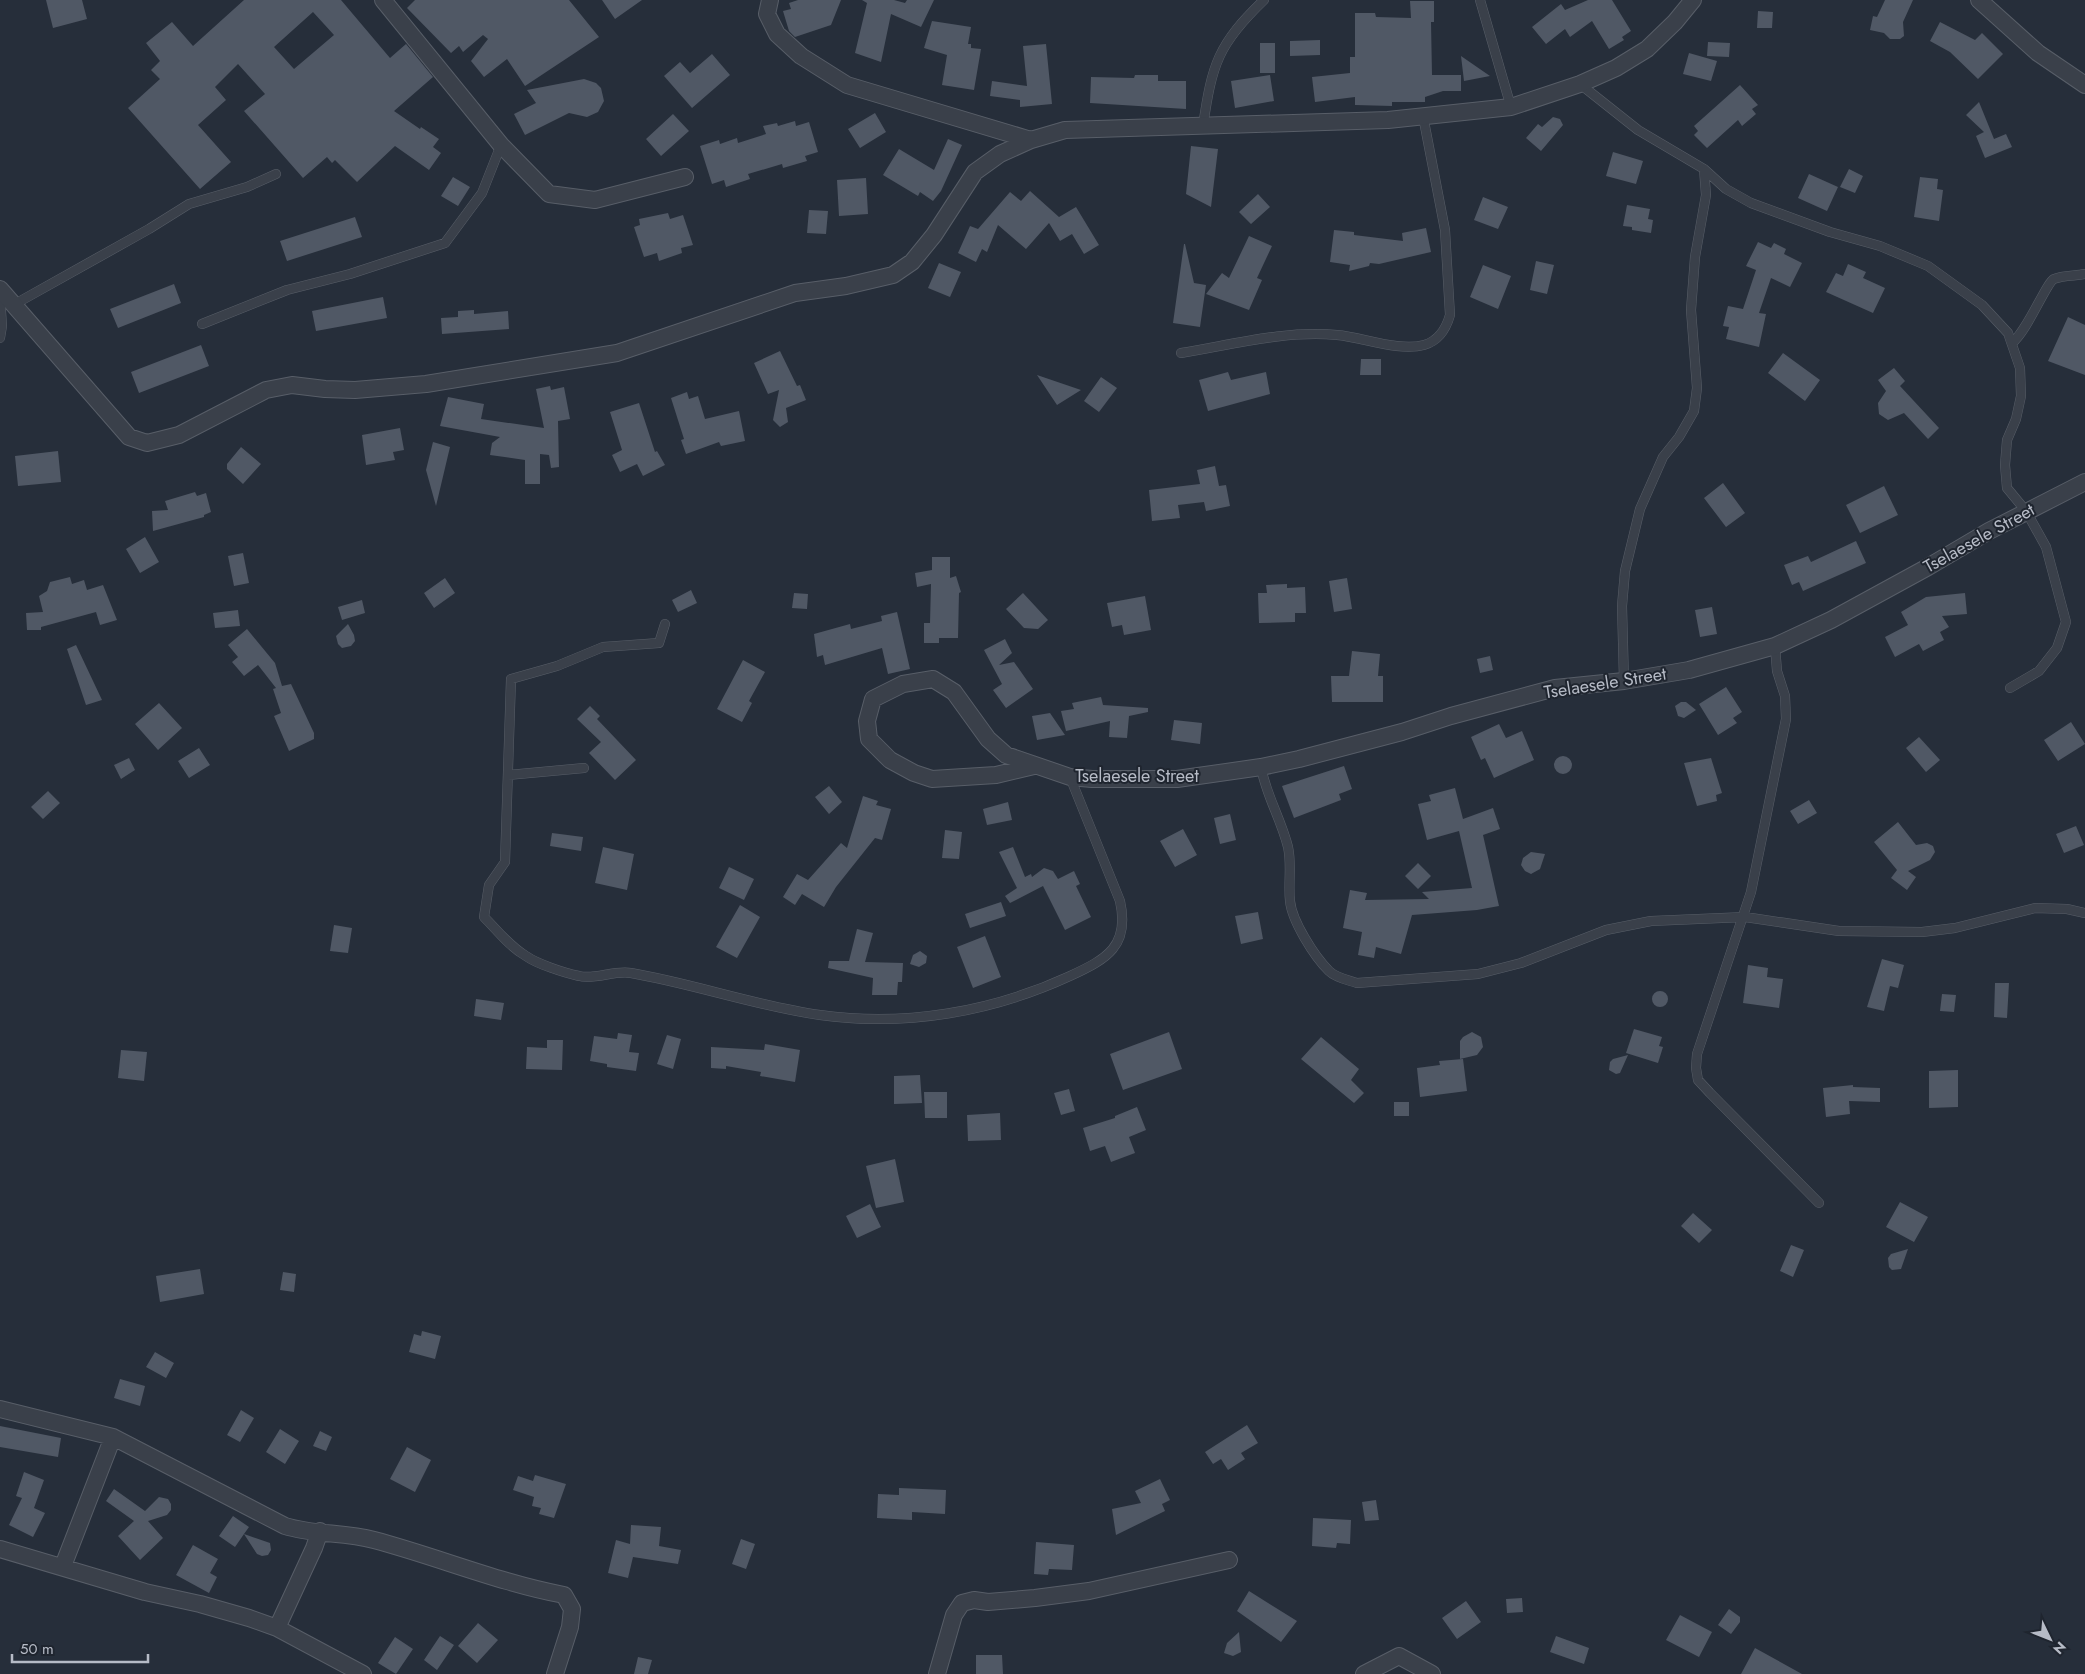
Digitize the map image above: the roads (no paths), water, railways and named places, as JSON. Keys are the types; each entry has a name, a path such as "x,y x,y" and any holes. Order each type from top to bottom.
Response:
{"street":[{"path":"382,0 501,144 549,194 595,200 685,177"},
{"path":"770,0 767,14 777,34 801,56 848,85 1031,140"},
{"path":"0,289 130,437 147,443 179,435 266,390 292,384 324,389 355,390 426,384 618,353 795,293 846,286 893,275 912,262 934,235 975,172 1000,154 1031,140 1066,130 1388,120 1511,106 1580,84 1616,68 1647,49 1675,22 1693,0"},
{"path":"1982,1 2038,53 2085,85"},
{"name":"Tselaesele Street","path":"1034,766 996,775 932,779 914,773 890,760 869,739 867,722 873,699 903,684 933,679 954,692 988,738 1006,756 1070,777 1092,779 1177,779 1261,767 1402,732 1451,716 1555,688 1624,681 1689,670 1774,646 1831,620 2026,511 2085,482"},
{"path":"0,1409 113,1437 285,1526 300,1531 320,1531 373,1540 564,1595 572,1609 570,1627 555,1674"},
{"path":"63,1566 113,1437"},
{"path":"277,1628 320,1531"},
{"path":"0,1549 63,1566 145,1592 200,1604 277,1628 363,1674"},
{"path":"938,1674 954,1615 962,1603 974,1600 988,1602 1036,1598 1089,1591 1228,1560"},
{"path":"1364,1674 1398,1656 1432,1674"}],"lane":[{"path":"1203,126 1208,89 1216,60 1235,30 1264,0"},
{"path":"1480,0 1511,106"},
{"path":"1580,84 1638,130 1704,169 1726,189 1751,203 1830,232 1880,246 1928,266 1982,305 2002,324 2012,343 2020,368 2021,396 2016,419 2008,440 2005,465 2007,488 2026,511 2046,547 2066,622 2058,648 2040,671 2010,688"},
{"path":"1181,353 1292,335 1337,335 1407,346 1424,345 1438,337 1447,327 1450,315 1445,230 1423,116"},
{"path":"202,324 287,290 350,274 445,243 482,193 501,144"},
{"path":"1624,681 1622,597 1625,572 1640,509 1663,458 1679,437 1694,411 1697,388 1691,310 1695,257 1706,195 1704,169"},
{"path":"15,304 149,229 189,204 248,187 276,174"},
{"path":"2012,343 2019,338 2033,317 2049,283 2054,279 2085,274"},
{"path":"0,295 2,326 0,338"},
{"path":"664,624 659,643 603,648 557,666 511,679 505,862 489,885 484,917 526,956 580,977 628,972 820,1015 890,1021 968,1011 1039,990 1094,965 1111,953 1122,933 1124,919 1120,901 1070,777"},
{"path":"1774,646 1777,671 1785,696 1786,719 1744,917 1703,1032 1697,1054 1696,1068 1698,1080 1819,1203"},
{"path":"1261,767 1264,786 1288,846 1291,862 1290,901 1296,921 1330,972 1343,979 1357,983 1478,974 1521,963 1606,930 1651,920 1744,917 1839,931 1922,932 1955,928 2036,908 2067,909 2085,913"},
{"path":"508,776 584,768"}]}
